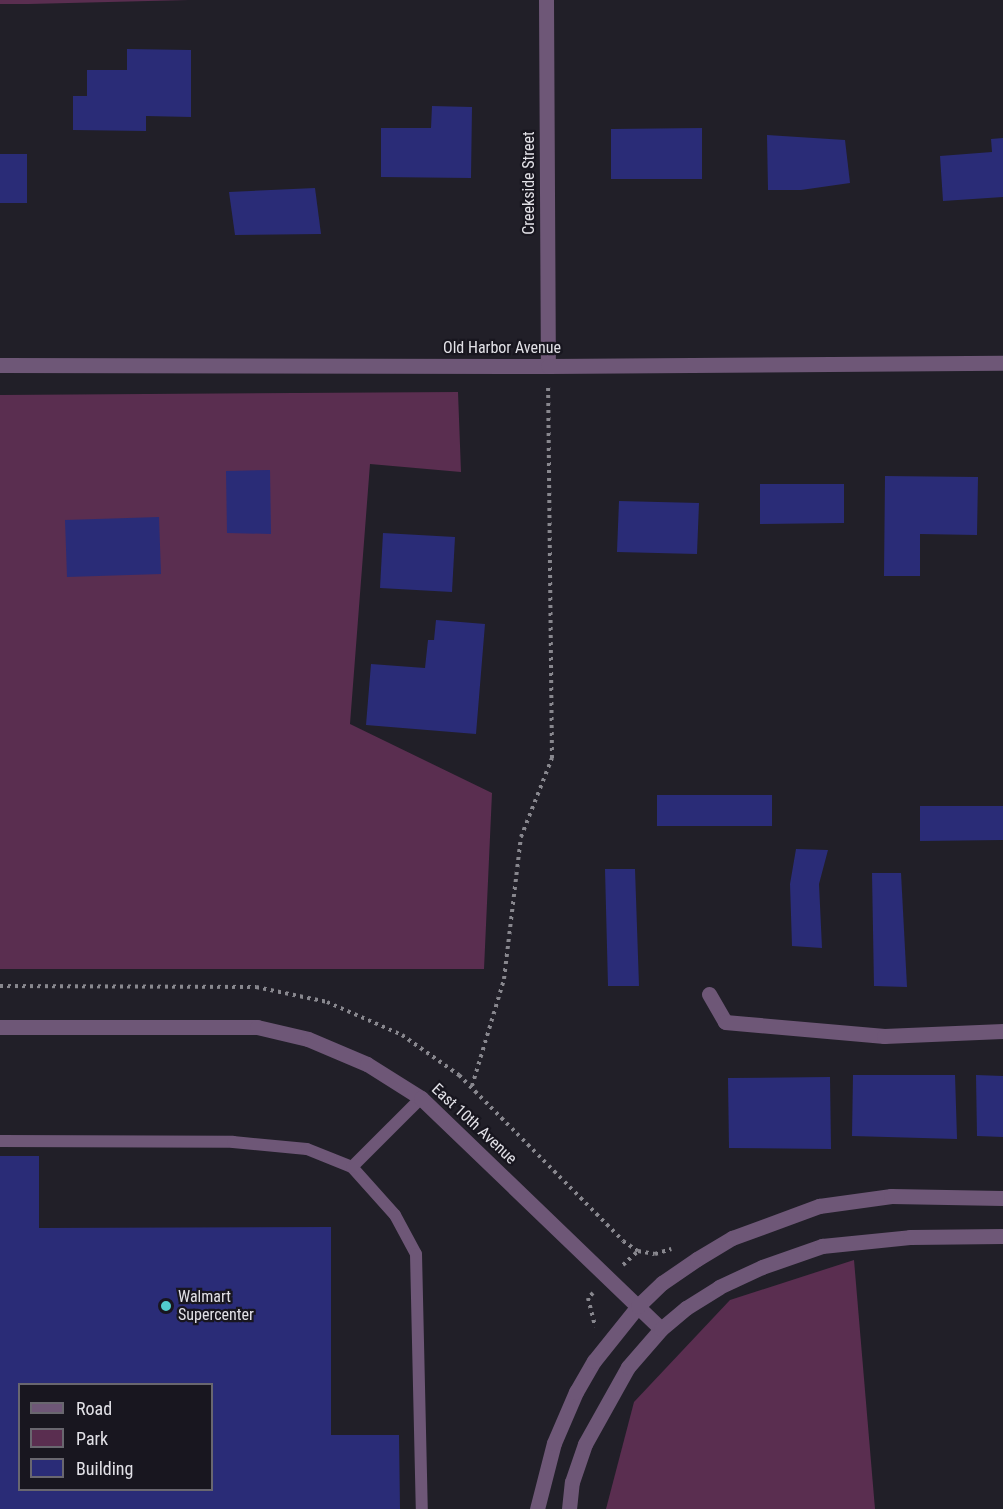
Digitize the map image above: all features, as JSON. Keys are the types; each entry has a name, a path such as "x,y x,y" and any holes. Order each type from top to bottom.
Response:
{"street":[{"name":"Creekside Street","path":"546,0 548,366"},
{"name":"Old Harbor Avenue","path":"0,365 548,366 1003,363"},
{"path":"709,994 725,1022 884,1036 1003,1031"},
{"name":"East 10th Avenue","path":"0,1028 257,1027 308,1039 367,1064 421,1098 661,1329"},
{"path":"537,1509 546,1468 567,1410 594,1361 638,1306 662,1283 732,1238 819,1206 891,1196 1003,1198"},
{"path":"569,1509 572,1482 585,1444 628,1367 661,1329 686,1308 719,1287 762,1267 822,1246 910,1237 1003,1236"}],"lane":[{"path":"351,1167 421,1098"},
{"path":"0,1141 233,1142 306,1149 351,1167 395,1215 416,1254 422,1509"}],"path":[{"path":"472,1087 504,979 521,837 552,758 548,366"},
{"path":"0,986 256,987 327,1002 402,1035 459,1075 623,1241 638,1251 655,1254 676,1247"}],"green space":[{"path":"0,0 189,0 0,4"},
{"path":"458,392 461,472 370,464 350,724 492,793 484,969 0,969 0,395"},
{"path":"854,1260 875,1509 606,1509 634,1402 730,1300"}],"building":[{"path":"127,49 191,50 191,117 146,116 146,131 73,130 73,96 87,96 87,70 127,70"},
{"path":"432,106 472,107 471,178 381,177 381,128 431,128"},
{"path":"702,128 702,179 611,179 611,129"},
{"path":"767,135 845,140 850,183 801,190 768,190"},
{"path":"1003,138 1003,197 943,201 940,156 992,152 991,139"},
{"path":"0,154 27,154 27,203 0,203"},
{"path":"315,188 321,234 235,235 229,192"},
{"path":"270,470 271,534 227,533 226,471"},
{"path":"885,476 978,477 977,535 920,534 920,576 884,576"},
{"path":"760,484 844,484 844,523 760,524"},
{"path":"619,501 699,503 697,554 617,552"},
{"path":"159,517 161,574 67,577 65,520"},
{"path":"383,533 455,537 452,592 380,588"},
{"path":"436,620 485,624 476,734 366,725 371,664 425,668 428,640 434,640"},
{"path":"657,795 772,795 772,826 657,826"},
{"path":"920,806 1003,806 1003,840 920,841"},
{"path":"796,849 828,850 819,884 822,948 792,946 790,884"},
{"path":"605,869 635,869 639,986 608,986"},
{"path":"872,873 901,873 907,987 874,986"},
{"path":"853,1075 955,1075 957,1139 852,1136"},
{"path":"976,1075 1003,1076 1003,1137 977,1136"},
{"path":"830,1077 831,1149 729,1148 728,1078"},
{"name":"Walmart Supercenter","path":"0,1156 39,1156 39,1228 331,1227 331,1435 399,1435 400,1509 0,1509"}],"place":[{"name":"Walmart Supercenter","path":"166,1306"}]}
